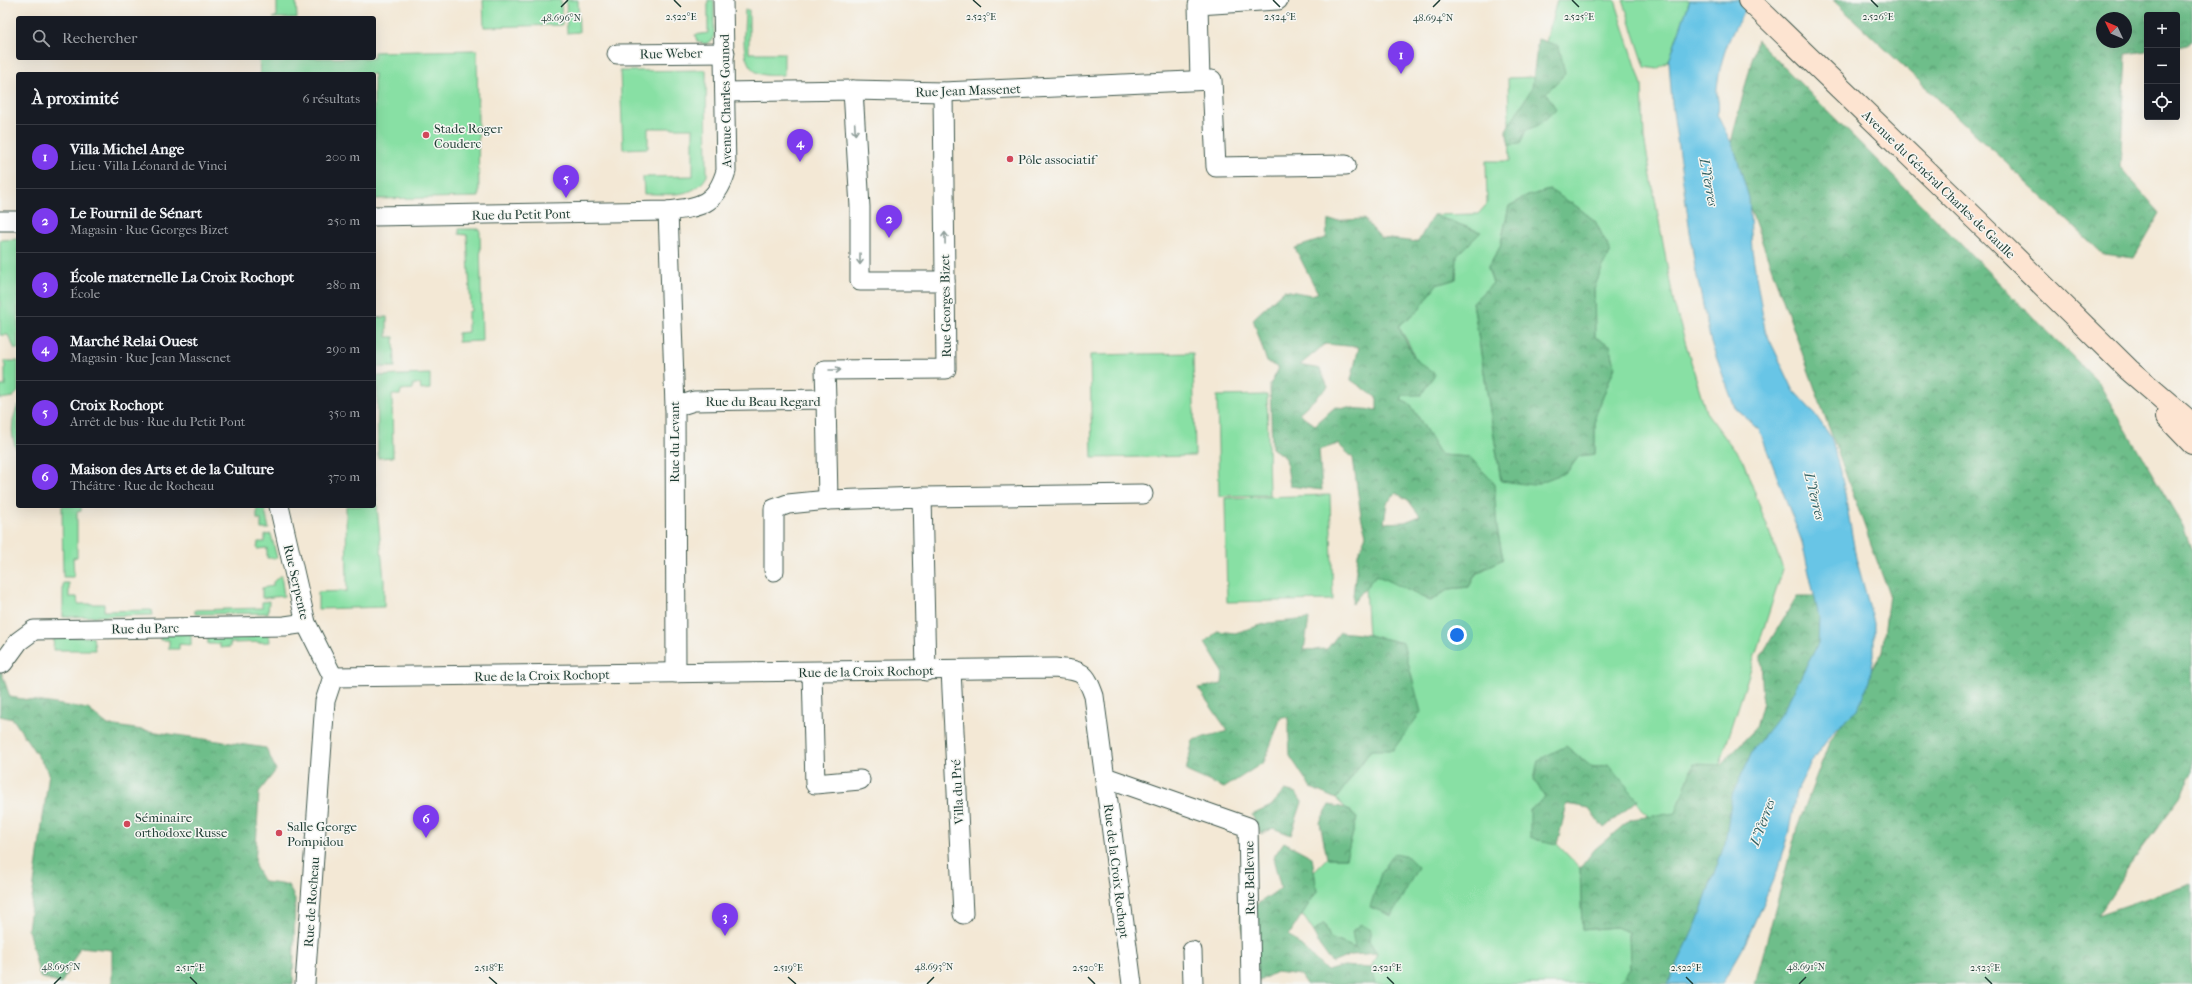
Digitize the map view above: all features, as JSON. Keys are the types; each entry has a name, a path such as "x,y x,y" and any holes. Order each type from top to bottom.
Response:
{"main road":[{"name":"Avenue du Général Charles de Gaulle","path":"1749,0 1994,236 2129,370 2192,424"},
{"name":"Avenue du Général Charles de Gaulle","path":"2129,370 2166,416 2192,443"}],"street":[{"name":"Avenue Charles Gounod","path":"668,211 695,208 707,202 715,195 722,183 726,170 723,0"},
{"path":"1278,0 1198,5 1216,167 1346,165"},
{"name":"Rue Weber","path":"617,54 724,53"},
{"name":"Rue Jean Massenet","path":"725,92 853,90 943,92 1206,80"},
{"path":"853,90 860,206 860,281 945,281"},
{"name":"Rue Georges Bizet","path":"826,399 825,370 946,369 943,92"},
{"name":"Rue du Petit Pont","path":"376,216 668,211"},
{"name":"Rue du Levant","path":"668,211 675,407 676,673"},
{"path":"0,221 16,221"},
{"name":"Rue du Beau Regard","path":"675,407 729,393 826,399 828,500"},
{"path":"774,571 774,509 788,504 828,500 1143,494"},
{"path":"922,498 926,671"},
{"name":"Rue Serpente","path":"279,508 305,617 333,677"},
{"name":"Rue du Parc","path":"0,664 3,663 19,641 34,630 285,626 305,617"},
{"name":"Rue de la Croix Rochopt","path":"333,677 926,671 1055,668 1077,671 1088,679 1094,696 1132,984"},
{"name":"Villa du Pré","path":"951,670 963,914"},
{"path":"812,672 815,784 860,780"},
{"name":"Rue de Rocheau","path":"305,984 324,701 333,677"},
{"name":"Rue Bellevue","path":"1105,777 1248,827 1251,984"},
{"path":"1192,951 1193,984"}],"green space":[{"path":"277,0 296,0 297,16 277,16"},
{"path":"483,0 561,0 562,25 484,27"},
{"path":"566,0 578,0 579,32 567,33"},
{"path":"708,0 714,0 714,37 713,40 705,44 697,41 695,35 708,33"},
{"path":"1557,0 1615,0 1642,85 1644,138 1674,304 1706,412 1743,461 1783,569 1717,773 1684,818 1653,823 1608,764 1593,768 1566,747 1534,779 1545,798 1530,838 1557,844 1580,868 1582,930 1616,927 1629,932 1630,969 1617,984 1375,984 1371,968 1377,953 1369,941 1355,948 1330,938 1324,923 1314,932 1302,914 1317,891 1314,871 1327,858 1346,858 1357,818 1336,799 1371,750 1403,643 1368,635 1365,588 1376,575 1431,601 1449,589 1469,587 1476,574 1503,559 1497,528 1470,457 1441,455 1411,405 1400,400 1416,360 1408,342 1398,326 1419,310 1436,285 1456,279 1457,256 1480,232 1433,215 1478,214 1487,204 1486,161 1510,161 1508,78 1537,77","holes":["1549,190 1576,206 1595,221 1610,250 1594,288 1595,338 1610,345 1615,366 1595,417 1595,454 1579,456 1567,472 1501,481 1473,303 1493,283 1488,268 1500,247 1509,206 1528,196"]},
{"path":"1623,0 1690,0 1669,61 1657,69 1645,67"},
{"path":"1833,0 2192,0 2192,41 2187,45 2180,46 2180,12 2144,12 2144,51 2126,54 2120,167 2160,213 2134,258 2103,254"},
{"path":"745,10 749,10 749,53 784,53 784,75 765,75 756,72 750,66 746,58 744,48"},
{"path":"1538,39 1559,46 1565,74 1546,93 1556,109 1539,125 1526,130 1520,144 1509,145 1506,130 1532,88"},
{"path":"1757,40 2098,382 2183,526 2192,551 2192,773 2178,800 2138,854 2098,915 2192,883 2192,984 1755,984 1797,828 1829,743 1882,652 1889,594 1729,150"},
{"name":"Stade Roger Couderc","path":"477,50 479,197 376,199 376,72 260,72 259,60 376,60 376,52"},
{"path":"706,70 707,176 695,189 687,192 679,194 644,194 643,177 693,176 693,128 648,128 648,148 623,149 620,71"},
{"path":"1550,190 1576,206 1595,221 1610,250 1594,288 1595,337 1610,345 1615,366 1595,417 1595,454 1579,456 1567,472 1533,485 1501,481 1473,302 1493,283 1488,268 1500,247 1509,206 1528,196"},
{"path":"1433,215 1481,232 1457,256 1456,279 1436,285 1419,310 1398,326 1416,360 1435,374 1421,395 1403,395 1401,400 1411,405 1441,455 1470,457 1494,483 1497,528 1503,559 1476,573 1469,587 1449,589 1430,601 1376,575 1352,604 1358,554 1366,535 1361,516 1353,458 1338,444 1319,450 1322,490 1290,486 1286,458 1272,448 1270,385 1279,368 1267,362 1253,319 1284,290 1311,295 1318,293 1295,248 1326,238 1328,221 1364,219 1381,238 1418,242","holes":["1325,344 1359,347 1351,380 1377,398 1377,410 1335,407 1315,425 1299,413 1328,387 1320,369 1300,365","1396,493 1408,500 1420,516 1405,522 1384,523 1387,503"]},
{"path":"459,229 479,229 480,232 482,341 458,342 458,333 468,332 468,312 471,311 467,235 459,234"},
{"path":"16,239 16,349 8,335 0,335 0,240"},
{"path":"387,317 387,337 394,337 395,367 376,367 376,318"},
{"path":"1193,353 1195,456 1092,458 1090,355"},
{"path":"5,361 16,361 16,394 13,397 0,399 0,386 5,386"},
{"path":"430,374 430,389 421,390 420,384 413,384 413,389 401,390 400,395 392,395 393,457 378,458 377,376"},
{"path":"1267,395 1269,495 1219,496 1217,396"},
{"path":"16,411 16,449 12,429"},
{"path":"1330,495 1333,600 1227,602 1225,498"},
{"path":"376,496 384,580 384,607 318,609 318,592 347,591 346,508 376,508"},
{"path":"62,508 81,508 81,511 77,512 77,557 73,558 74,577 63,577"},
{"path":"257,508 264,508 269,529 261,529 261,520 257,519"},
{"path":"271,534 277,558 267,558 267,548 257,549 258,542 265,542 265,535"},
{"path":"281,575 284,596 262,598 262,588 273,586 273,582"},
{"path":"63,583 69,583 69,597 77,597 78,604 104,604 104,611 151,610 152,615 63,617"},
{"path":"1797,596 1826,596 1825,642 1747,822 1711,880 1698,954 1679,984 1617,984 1630,969 1629,932 1616,927 1582,930 1580,868 1595,849 1631,819 1676,813 1693,764 1720,765 1756,728 1763,702 1761,656"},
{"path":"269,601 268,613 195,614 195,610 262,608 262,602"},
{"path":"1309,619 1304,650 1327,649 1340,632 1368,635 1403,643 1421,712 1393,750 1371,750 1336,799 1311,788 1290,756 1288,717 1281,717 1264,762 1224,788 1186,771 1193,740 1228,731 1198,688 1222,684 1223,672 1205,643 1217,631 1235,633 1268,623"},
{"path":"269,632 270,642 230,643 230,647 220,648 220,644 208,644 207,633"},
{"path":"160,633 191,633 191,645 179,644 179,649 169,649 169,640 160,640"},
{"path":"54,637 93,637 95,650 53,650"},
{"name":"Séminaire orthodoxe Russe","path":"0,668 10,697 88,709 108,725 266,748 276,770 259,792 255,866 264,882 288,885 295,899 293,984 112,984 112,950 80,947 61,984 40,977 28,929 49,773 13,719 0,716"},
{"path":"1566,746 1593,768 1608,764 1638,800 1604,828 1588,808 1567,804 1557,844 1530,838 1530,810 1545,798 1534,779 1538,760"},
{"path":"1285,790 1296,793 1302,802 1291,835 1273,828 1261,834 1252,815 1271,806"},
{"path":"1329,805 1346,808 1357,818 1346,858 1327,858 1320,823"},
{"path":"1284,842 1312,857 1317,891 1289,935 1327,971 1344,966 1371,968 1375,984 1306,984 1300,975 1276,972 1255,983 1240,916 1281,888 1273,858"},
{"path":"1394,854 1408,857 1418,867 1392,916 1370,907 1381,873"},
{"path":"1324,923 1330,938 1355,948 1352,931 1361,924 1371,930 1369,941 1377,953 1351,955 1332,963 1319,945 1314,932"}],"water":[{"name":"L'Yerres","path":"1690,0 1753,0 1733,31 1721,64 1717,88 1719,107 1717,115 1734,148 1749,198 1752,250 1765,330 1794,391 1814,413 1831,437 1843,483 1856,558 1874,623 1874,656 1869,681 1858,709 1836,728 1812,761 1796,792 1789,831 1777,871 1743,948 1722,984 1668,984 1697,922 1725,843 1732,795 1754,748 1783,711 1818,644 1819,617 1802,542 1759,429 1735,408 1711,343 1695,267 1672,104 1669,61"}],"place":[{"name":"Villa Michel Ange","path":"1401,74"},
{"name":"Stade Roger Couderc","path":"426,135"},
{"name":"Pôle associatif","path":"1010,159"},
{"name":"Marché Relai Ouest","path":"800,162"},
{"name":"Croix Rochopt","path":"566,198"},
{"name":"Le Fournil de Sénart","path":"889,238"},
{"name":"Séminaire orthodoxe Russe","path":"127,824"},
{"name":"Salle George Pompidou","path":"279,833"},
{"name":"Maison des Arts et de la Culture","path":"426,838"},
{"name":"École maternelle La Croix Rochopt","path":"725,936"}]}
